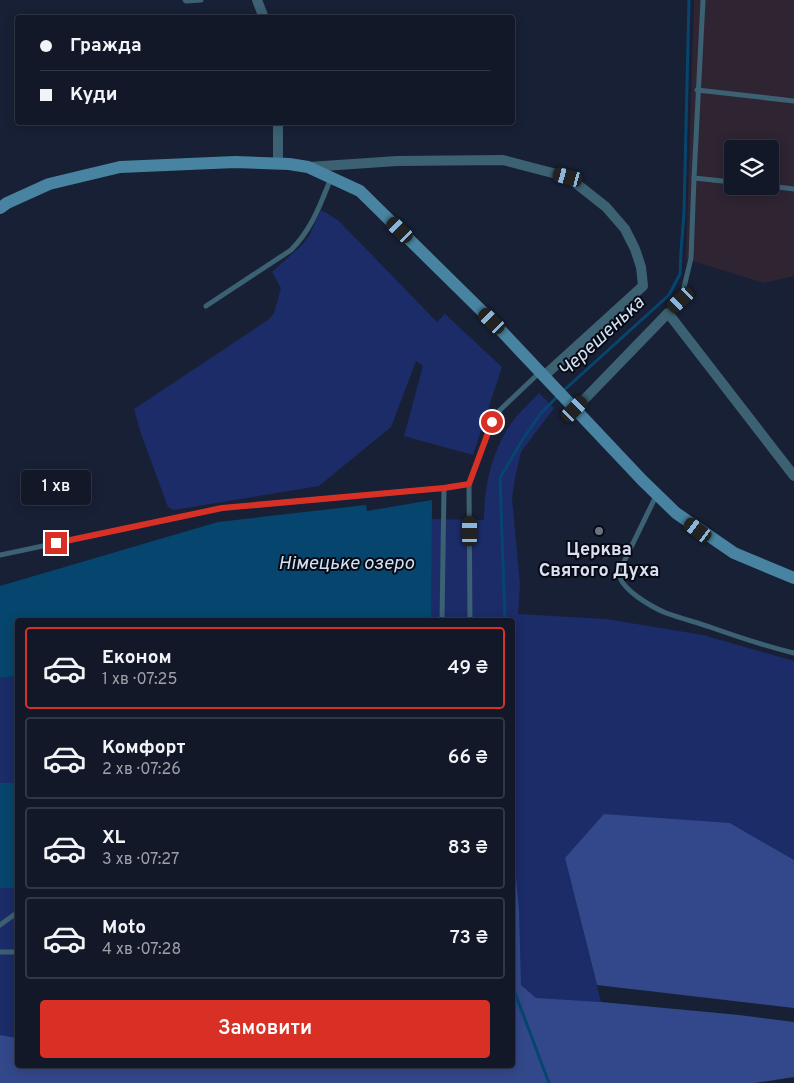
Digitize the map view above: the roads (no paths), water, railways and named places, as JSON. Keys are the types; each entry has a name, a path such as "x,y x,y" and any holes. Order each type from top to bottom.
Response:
{"street":[{"path":"257,0 263,15"},
{"path":"278,125 278,164"},
{"path":"0,208 49,184 120,167 235,162 308,167 397,161 503,160 568,177 606,207 625,229 641,267 643,286 545,378"},
{"path":"308,167 360,191 492,321 656,495 676,513 698,530 734,553 794,578"},
{"path":"571,404 668,313 794,476"}],"lane":[{"path":"185,0 186,2 201,0"},
{"path":"668,313 681,300 691,258 697,90 703,0"},
{"path":"697,90 794,101"},
{"path":"206,306 291,250 300,241 307,233 316,216 331,178"},
{"path":"694,178 724,181"},
{"path":"779,187 794,188"},
{"path":"470,618 469,484 492,422 500,410 545,378"},
{"path":"0,555 222,508 444,488 469,484"},
{"path":"442,618 444,488"},
{"path":"656,495 619,572 619,578 622,583 637,596 666,612 794,654"},
{"path":"0,925 15,914"},
{"path":"0,952 15,952"}],"water":[{"name":"Німецьке озеро","path":"432,500 431,618 15,618 15,676 0,678 0,586 218,522 366,505 367,511"},
{"path":"0,783 15,783 15,888 0,888"}],"waterway":[{"name":"Черешенька","path":"562,392 669,295 680,274 684,213 689,0"},
{"name":"Черешенька","path":"505,618 500,478 541,413 558,396"},
{"name":"Черешенька","path":"515,993 549,1083"}],"place":[{"name":"Церква Святого Духа","path":"599,531"}]}
